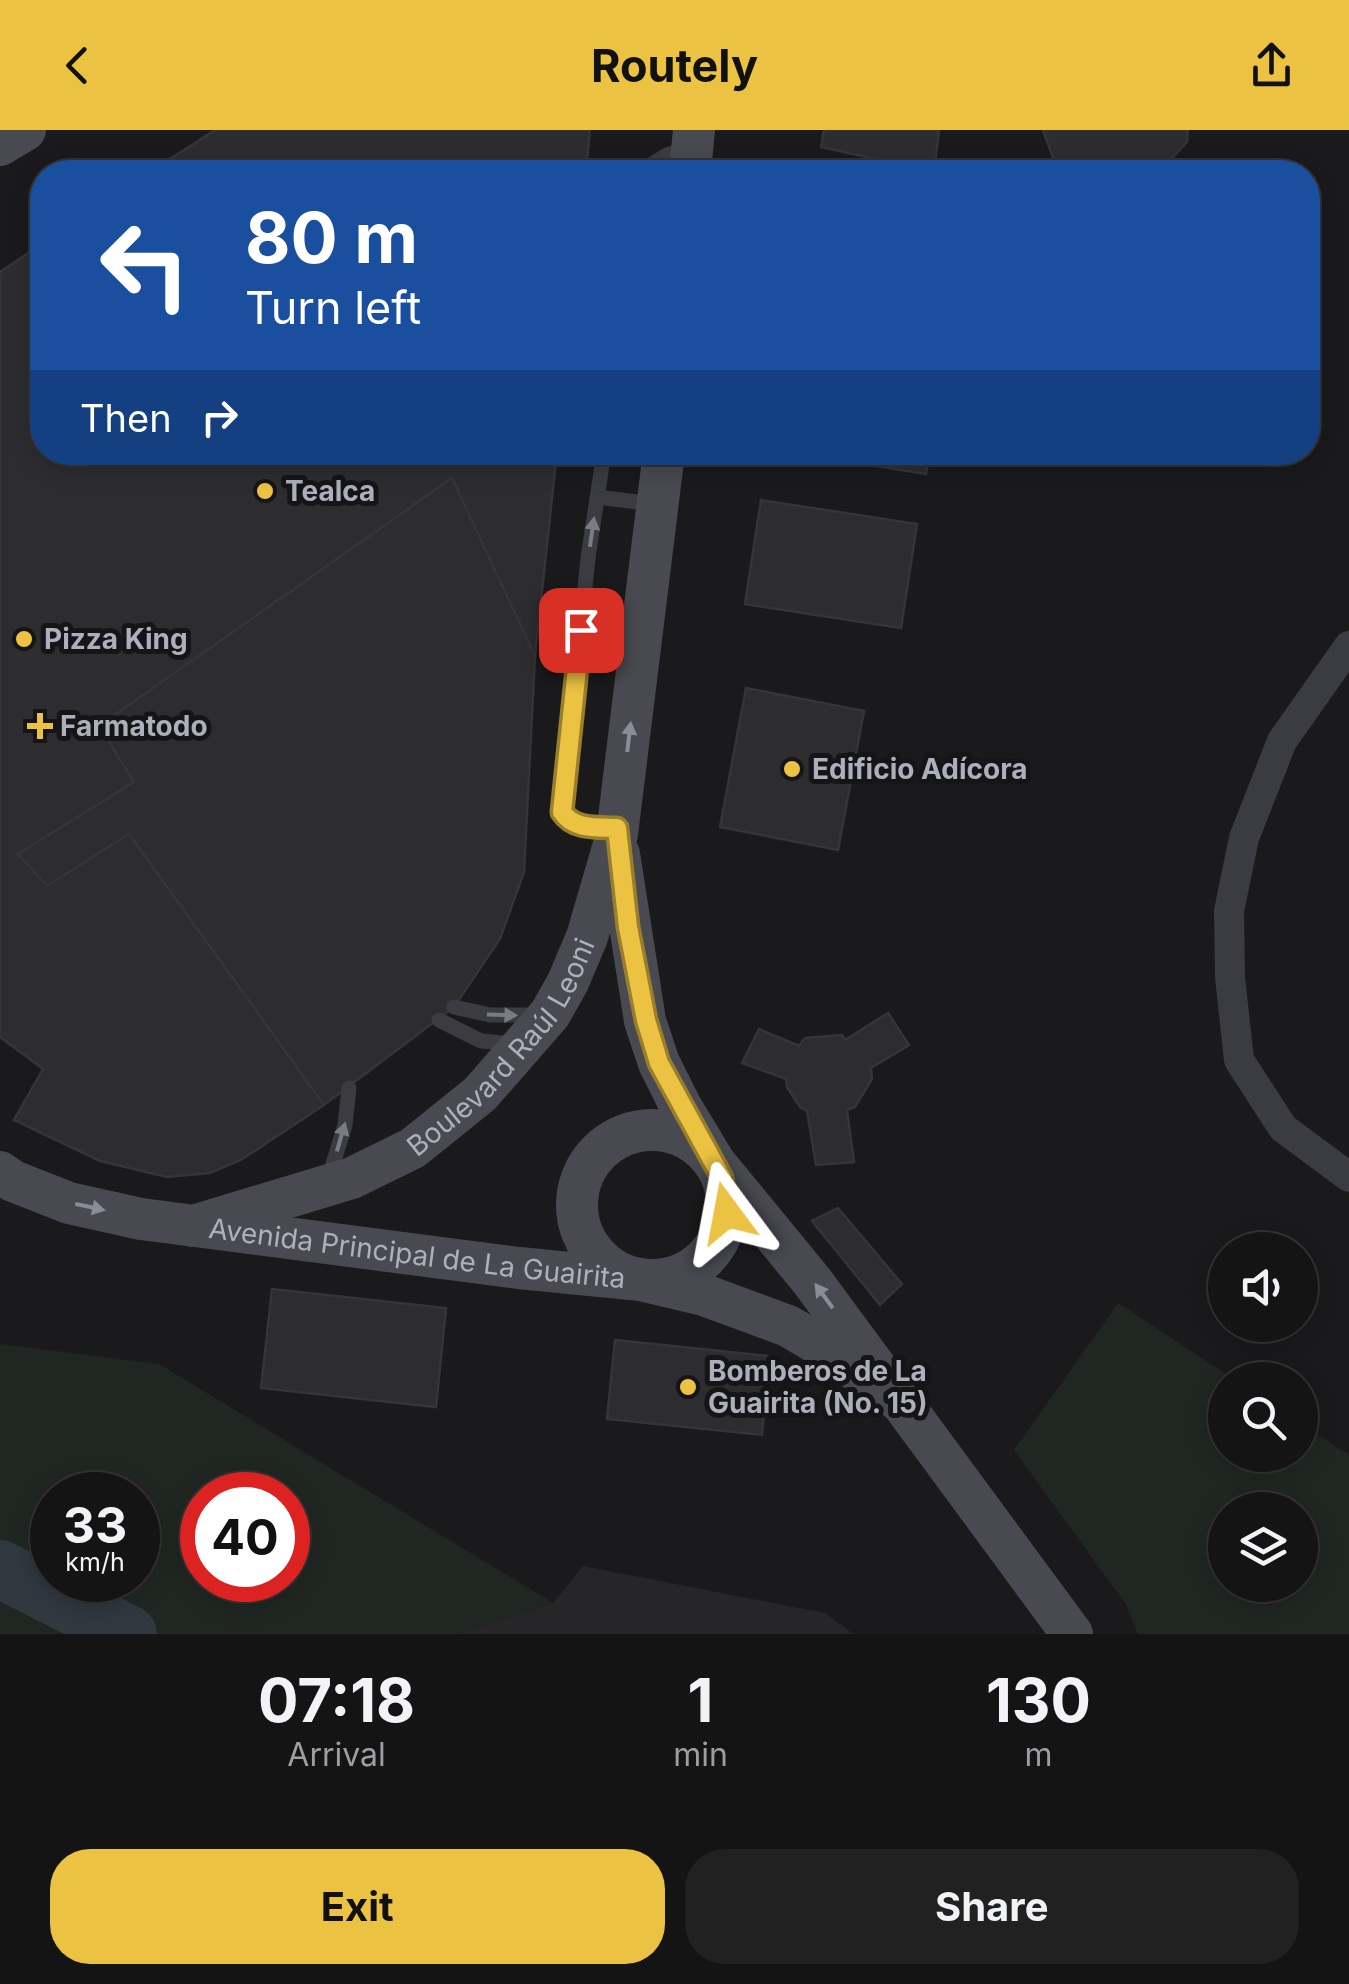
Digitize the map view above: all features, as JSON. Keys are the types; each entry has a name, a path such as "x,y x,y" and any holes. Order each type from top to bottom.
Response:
{"street":[{"path":"0,145 25,130"},
{"name":"Boulevard Raúl Leoni","path":"0,1172 69,1203 193,1226 386,1164 413,1148 480,1094 538,1029 568,982 587,937 617,831 663,465"},
{"path":"1349,646 1282,741 1244,838 1229,911 1230,977 1239,1060 1283,1128 1349,1177"},
{"name":"Avenida Principal de La Guairita","path":"617,831 646,1020 666,1077 715,1163 727,1196 723,1230 715,1246 690,1269 675,1276 641,1280 608,1265 595,1253 580,1222 579,1188 594,1157 622,1136 656,1130 689,1140 715,1163 812,1281 1072,1634"},
{"name":"Avenida Principal de La Guairita","path":"193,1226 641,1280 704,1294 788,1326 902,1403"}],"lane":[{"path":"659,160 692,150"},
{"path":"602,465 562,812 568,821 617,831"},
{"path":"597,497 658,505"},
{"path":"454,1007 538,1029"},
{"path":"439,1020 481,1040 538,1029"},
{"path":"326,1186 345,1125 349,1088"}],"shaded area":[{"path":"1118,1303 1208,1362 1208,1472 1318,1472 1318,1435 1349,1455 1349,1634 1138,1634 1125,1603 1014,1450"},
{"path":"0,1344 159,1364 553,1603 457,1634 0,1634"},
{"path":"583,1566 825,1613 853,1634 457,1634 553,1603"}],"building":[{"path":"215,130 590,130 587,160 169,160"},
{"path":"824,130 939,130 935,160 880,160 821,147"},
{"path":"1043,130 1188,130 1187,142 1170,160 1054,160"},
{"path":"30,252 30,465 556,465 535,656 452,478 99,726 134,782 18,854 47,886 129,834 324,1105 241,1160 210,1173 167,1177 100,1161 14,1120 43,1069 0,1037 0,272"},
{"path":"870,465 927,465 926,474"},
{"path":"452,478 535,656 524,872 500,939 454,1007 324,1105 129,834 47,886 18,854 134,782 99,726"},
{"path":"761,500 917,524 901,628 745,604"},
{"name":"Edificio Adícora","path":"746,688 864,711 838,850 720,827"},
{"path":"888,1013 909,1045 871,1068 872,1079 855,1107 847,1110 854,1162 816,1165 807,1111 800,1107 786,1079 742,1063 759,1029 799,1046 805,1038 842,1035 845,1040"},
{"path":"838,1208 902,1284 880,1305 812,1221"},
{"path":"272,1289 446,1308 436,1407 261,1388"},
{"name":"Bomberos de La Guairita (No. 15)","path":"615,1340 769,1356 762,1435 607,1419"}],"waterway":[{"path":"0,1569 128,1634"}],"place":[{"name":"Tealca","path":"265,491"},
{"name":"Pizza King","path":"24,639"},
{"name":"Farmatodo","path":"40,726"},
{"name":"Edificio Adícora","path":"792,769"},
{"name":"Bomberos de La Guairita (No. 15)","path":"688,1387"}],"route":[{"path":"581,630 562,812 568,821 580,825 617,828 628,927 646,1020 659,1063 722,1178 727,1213"}]}
